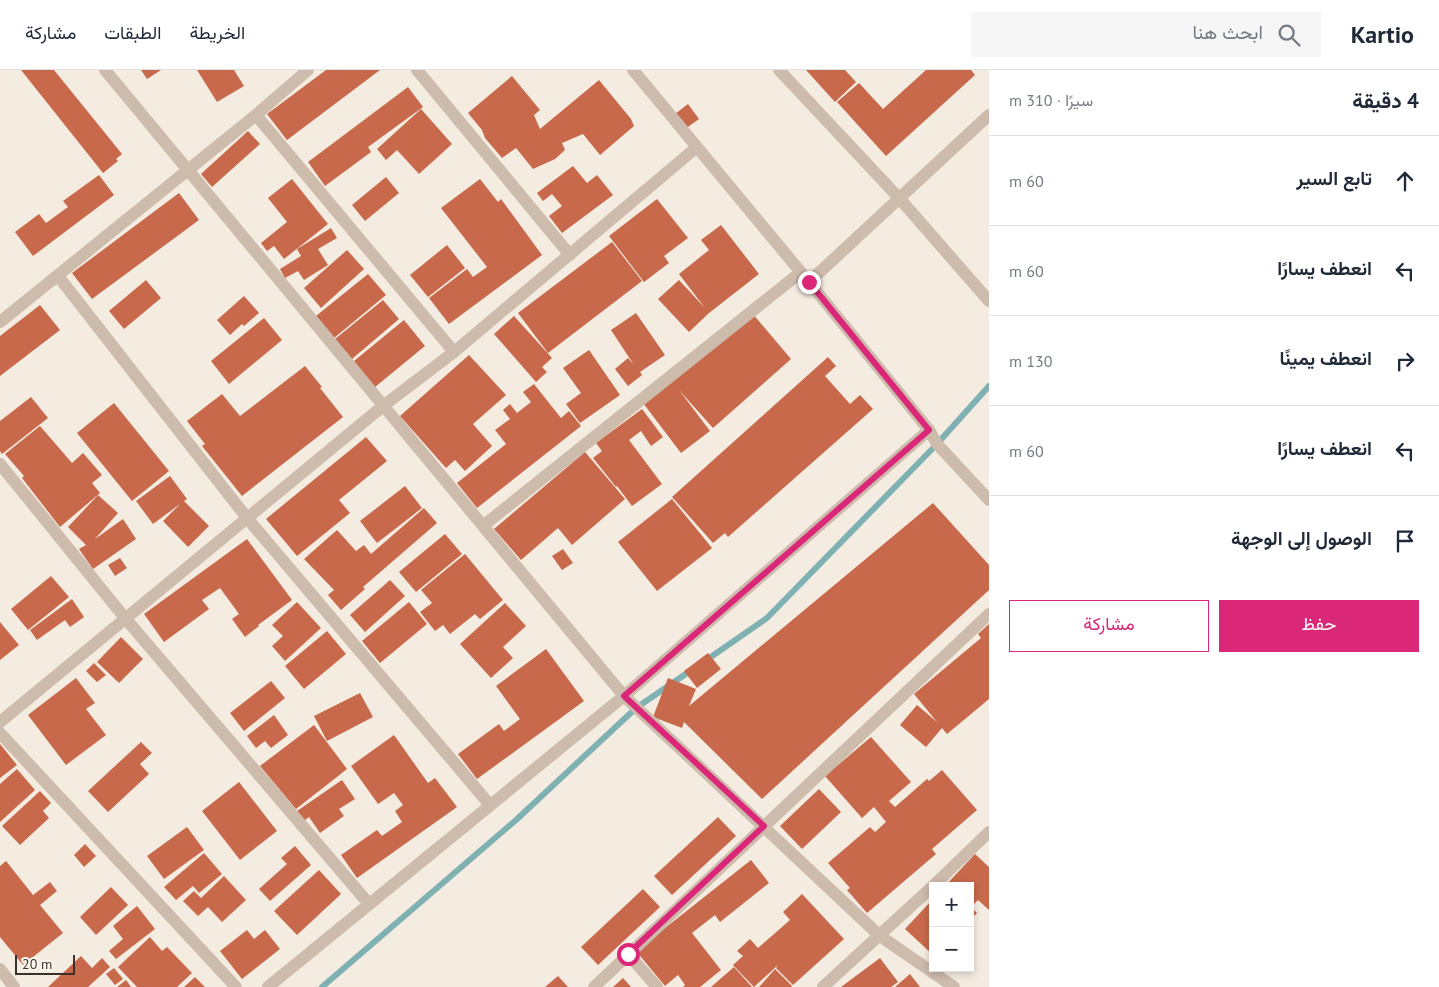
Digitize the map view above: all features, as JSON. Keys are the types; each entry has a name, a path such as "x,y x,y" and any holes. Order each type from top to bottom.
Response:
{"street":[{"path":"105,70 624,696 880,936 954,987"},
{"path":"0,322 188,171 308,70"},
{"path":"417,70 570,255"},
{"path":"634,70 805,277 929,430 938,444 989,500"},
{"path":"779,70 900,199 989,301"},
{"path":"256,115 454,352"},
{"path":"483,526 805,277 900,199 989,115"},
{"path":"0,722 383,406 454,352 697,147"},
{"path":"58,276 247,518 490,806"},
{"path":"268,987 624,696 929,430"},
{"path":"0,464 125,618 369,904"},
{"path":"594,987 989,614"},
{"path":"0,733 236,987"},
{"path":"937,882 989,832"},
{"path":"823,987 929,890"},
{"path":"628,954 657,987"},
{"path":"0,969 14,987"}],"building":[{"path":"21,70 54,70 122,154 116,159 118,161 103,173"},
{"path":"141,70 161,70 147,79"},
{"path":"197,70 234,70 244,86 217,102"},
{"path":"326,70 380,70 287,140 267,114"},
{"path":"806,70 845,70 856,82 835,102"},
{"path":"926,70 971,70 975,75 886,156 837,102 859,83 883,109"},
{"path":"512,76 540,110 534,115 540,129 599,80 631,119 634,126 600,155 583,134 562,143 565,150 555,159 533,169 516,148 502,158 485,138 482,130 468,113"},
{"path":"408,87 423,107 368,147 371,152 325,186 308,162"},
{"path":"688,104 699,119 685,129 675,114"},
{"path":"421,109 452,144 419,174 397,150 386,160 377,149"},
{"path":"248,131 260,144 212,187 201,174"},
{"path":"573,166 587,183 597,175 613,195 562,233 549,216 562,206 552,194 543,201 537,193"},
{"path":"99,175 114,195 33,256 15,232 39,214 46,223 68,207 63,201"},
{"path":"386,177 399,193 365,221 352,205"},
{"path":"292,179 328,224 284,259 274,246 267,251 261,243 287,222 268,198"},
{"path":"480,179 498,202 501,199 542,255 449,324 429,298 467,269 473,277 487,267 441,208"},
{"path":"179,193 199,220 92,299 72,273"},
{"path":"657,199 688,238 664,256 669,263 644,282 609,236"},
{"path":"721,225 759,274 709,313 689,332 658,299 679,280 705,308 679,274 709,250 701,240"},
{"path":"331,228 337,238 318,249 328,265 304,280 298,271 285,278 280,269 301,256 297,249"},
{"path":"612,242 642,281 548,353 518,313"},
{"path":"447,245 465,268 428,297 410,275"},
{"path":"347,250 364,269 321,308 304,288"},
{"path":"368,274 386,295 334,338 316,316"},
{"path":"146,280 161,298 124,329 109,311"},
{"path":"244,296 259,313 244,326 242,324 230,335 217,320"},
{"path":"383,300 399,319 352,359 335,339"},
{"path":"40,305 60,330 0,376 0,336"},
{"path":"636,313 665,355 640,372 642,375 628,386 615,369 628,358 634,365 611,330"},
{"path":"752,313 791,359 713,428 679,390 710,431 681,453 643,403"},
{"path":"514,316 552,358 542,367 547,372 536,382 494,334"},
{"path":"264,318 282,340 229,384 211,361"},
{"path":"404,320 425,346 375,387 354,361"},
{"path":"589,350 620,395 580,423 566,404 581,393 563,368"},
{"path":"469,355 506,395 473,424 492,446 465,471 455,460 446,468 400,416"},
{"path":"828,357 836,366 825,376 850,404 860,395 873,409 728,537 725,533 713,543 672,497"},
{"path":"305,366 343,417 242,496 202,446 205,444 187,421 222,394 240,416"},
{"path":"534,384 561,418 569,411 581,426 477,508 457,483 506,444 495,430 510,419 503,410 510,404 517,413 531,402 523,392"},
{"path":"31,397 48,418 2,454 0,451 0,421"},
{"path":"114,403 169,471 132,501 77,433"},
{"path":"642,409 663,437 651,446 641,431 629,440 662,484 632,506 593,458 602,451 596,443"},
{"path":"40,426 72,463 83,453 102,475 92,483 100,493 60,527 22,478 24,476 5,454"},
{"path":"366,437 387,461 339,500 350,513 297,556 266,519"},
{"path":"585,452 625,499 572,545 558,528 521,560 494,529"},
{"path":"170,476 187,499 184,501 209,526 188,547 163,521 180,504 153,524 136,501"},
{"path":"405,486 422,508 377,543 360,521"},
{"path":"98,495 118,513 95,539 123,519 136,539 93,569 79,549 86,545 68,527"},
{"path":"672,499 712,548 657,591 618,542"},
{"path":"933,503 989,565 989,590 762,799 684,722 682,728 653,717 668,678 696,689 689,706"},
{"path":"424,508 437,523 363,587 365,589 341,610 328,595 334,590 304,559 337,530 356,551 364,545 371,554"},
{"path":"445,534 462,554 416,592 399,572"},
{"path":"247,539 292,600 245,637 232,619 239,614 220,588 202,600 209,609 164,642 144,614"},
{"path":"563,549 573,563 562,570 552,556"},
{"path":"465,554 503,600 480,619 475,614 450,634 443,625 435,631 420,612 432,603 421,590"},
{"path":"120,558 127,568 115,576 108,565"},
{"path":"51,576 69,597 28,630 11,609"},
{"path":"390,580 405,596 365,632 350,615"},
{"path":"72,599 84,617 70,627 65,620 37,640 30,630"},
{"path":"297,602 321,628 285,661 272,646 283,636 272,625"},
{"path":"409,602 427,624 380,663 362,641"},
{"path":"505,603 526,626 503,647 513,658 491,678 460,644"},
{"path":"0,622 19,645 0,660"},
{"path":"989,624 989,699 947,734 942,728 926,747 900,725 917,705 937,722 914,694 981,638 978,634"},
{"path":"327,631 346,654 304,689 285,666"},
{"path":"121,637 143,659 119,683 97,662"},
{"path":"546,649 584,701 477,779 458,754 499,724 504,731 520,719 496,686"},
{"path":"708,653 721,669 697,688 684,671"},
{"path":"94,663 106,675 97,682 86,671"},
{"path":"76,678 95,703 86,709 106,735 66,765 28,715"},
{"path":"271,681 285,698 244,731 230,713"},
{"path":"360,693 373,717 327,741 314,716"},
{"path":"274,715 288,735 271,748 265,741 256,748 247,736"},
{"path":"314,725 347,769 296,809 260,766"},
{"path":"394,735 428,783 435,778 457,807 357,878 341,855 377,830 382,836 402,822 395,811 403,805 394,793 378,804 351,766"},
{"path":"871,737 911,782 889,801 895,807 927,779 929,781 942,770 977,810 932,849 936,854 867,913 847,890 850,888 828,863 870,827 875,832 886,822 874,807 862,818 825,776"},
{"path":"141,742 152,753 140,764 149,774 108,812 88,791"},
{"path":"0,744 17,765 0,778"},
{"path":"17,769 35,790 0,822 0,784"},
{"path":"342,780 355,799 339,809 344,816 320,833 309,817 304,821 297,811"},
{"path":"239,782 277,831 240,860 202,811"},
{"path":"819,789 841,812 802,849 780,826"},
{"path":"40,791 51,803 43,811 49,818 20,845 2,826"},
{"path":"718,817 736,836 672,895 654,876"},
{"path":"187,827 204,850 164,879 147,856"},
{"path":"85,844 96,856 84,867 74,855"},
{"path":"295,846 311,865 270,901 259,889 287,864 281,858"},
{"path":"204,853 222,874 199,893 193,886 176,900 164,887"},
{"path":"975,854 989,867 989,910 978,900 974,904 974,882 949,882"},
{"path":"751,860 769,883 720,922 715,915 692,933 721,970 700,987 683,987 685,985 678,975 665,986 636,951"},
{"path":"6,861 33,895 50,882 57,891 40,905 63,933 23,965 0,937 0,866"},
{"path":"319,870 341,894 297,935 274,911"},
{"path":"224,876 246,900 222,922 208,907 198,916 183,901 194,891 201,898"},
{"path":"111,887 128,905 96,935 80,917"},
{"path":"643,889 660,907 598,965 581,947"},
{"path":"802,894 844,939 793,985 776,968 778,965 754,987 733,965 743,956 737,951 750,939 758,948 790,920 783,912"},
{"path":"929,903 929,951 905,929"},
{"path":"137,906 155,929 116,959 109,951 123,939 113,926"},
{"path":"247,930 254,939 265,930 280,949 242,979 220,951"},
{"path":"150,937 162,951 167,947 192,973 177,987 137,987 118,967"},
{"path":"81,956 92,968 102,958 110,967 88,987 48,987"},
{"path":"880,958 898,982 891,987 841,987"},
{"path":"734,967 752,987 711,987"},
{"path":"114,968 123,979 115,985 106,974"},
{"path":"775,969 792,986 759,987"},
{"path":"910,974 920,987 895,987"},
{"path":"558,976 568,987 545,987"},
{"path":"195,977 205,987 184,987"},
{"path":"623,978 631,987 613,987"},
{"path":"126,980 131,987 117,987"}],"waterway":[{"path":"705,661 767,618 937,444 989,386"},
{"path":"322,987 516,820 636,708 693,669"}],"route":[{"path":"628,954 764,826 624,696 929,430 809,282"}]}
